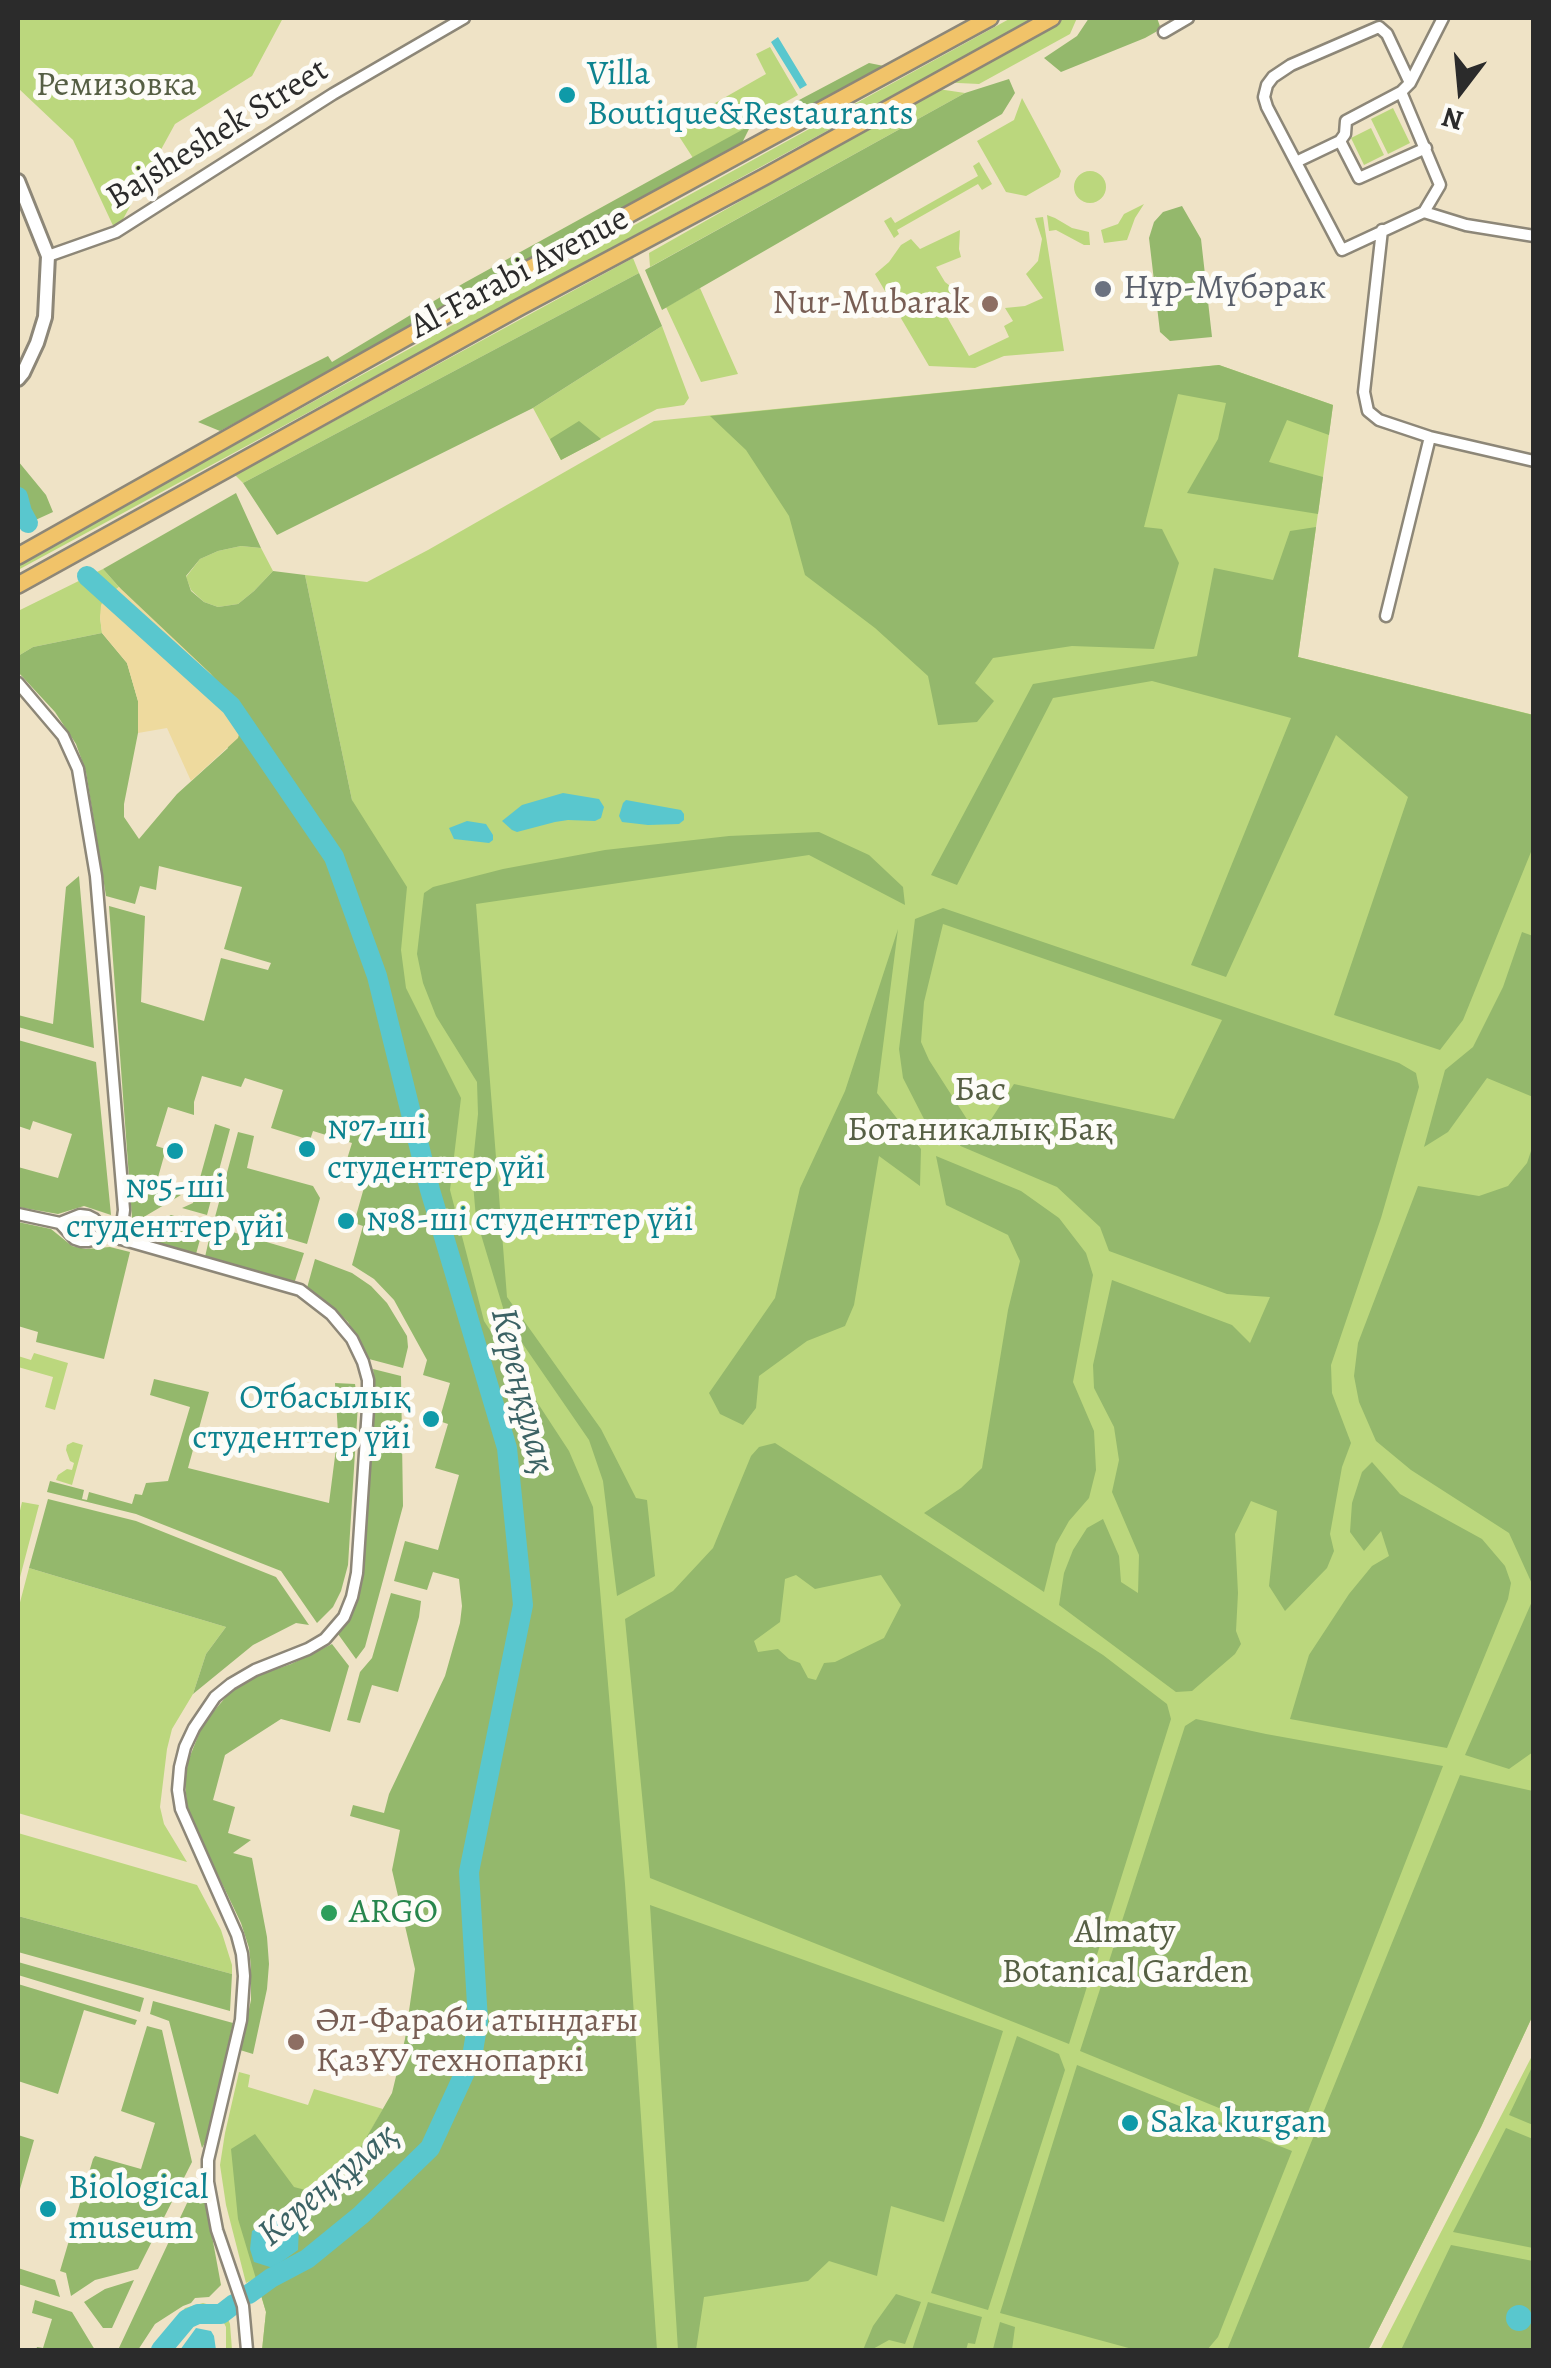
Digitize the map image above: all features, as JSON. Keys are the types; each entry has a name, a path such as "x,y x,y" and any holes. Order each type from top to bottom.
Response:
{"main road":[{"name":"Al-Farabi Avenue","path":"18,556 528,269 990,18"},
{"name":"Al-Farabi Avenue","path":"18,585 520,306 750,185 1052,18"}],"street":[{"name":"Bajsheshek Street","path":"48,256 116,232 333,94 464,18"},
{"path":"1164,32 1188,18"},
{"path":"1296,162 1340,141 1346,120 1401,92 1430,47 1443,18"},
{"path":"1401,92 1440,185 1424,212 1342,250 1265,102 1267,86 1291,65 1379,27 1387,34 1410,82"},
{"path":"1340,141 1359,178 1426,148"},
{"path":"18,181 48,256 45,317 24,373 18,379"},
{"path":"1424,212 1534,236"},
{"path":"1382,230 1364,392 1368,411 1379,420 1430,436 1534,461"},
{"path":"1386,616 1430,436"},
{"path":"18,682 63,736 78,769 98,893 124,1210 120,1239"},
{"path":"18,1214 60,1223 88,1216 106,1235"},
{"path":"60,1223 81,1241 106,1235 300,1290 331,1314 352,1339 368,1380 357,1573 344,1617 325,1639 308,1650 255,1670 216,1697 194,1728 180,1767 178,1790 188,1831 238,1935 242,1954 241,2020 208,2160 208,2182 217,2230 244,2306 248,2350"}],"green space":[{"name":"Ремизовка","path":"18,18 283,18 252,76 175,124 116,232 73,140 18,88"},
{"path":"1011,18 1035,18 18,570 18,564"},
{"path":"1057,18 1077,18 1070,34 979,84 938,82"},
{"path":"1089,18 1157,18 1161,29 1061,72 1044,58 1077,36"},
{"path":"770,47 798,95 764,114 758,123 693,158 673,127 766,74 756,54"},
{"path":"869,63 884,66 764,131 767,117"},
{"path":"1009,79 1015,93 1002,114 662,310 645,270 965,93"},
{"path":"938,89 965,93 650,267 649,253"},
{"path":"1022,98 1061,171 1059,177 1026,196 1006,192 977,141 1014,120"},
{"path":"1393,108 1410,143 1388,154 1371,119"},
{"path":"751,125 741,145 687,177 220,431 198,422 328,356 332,362 464,283"},
{"path":"1371,128 1384,155 1364,165 1351,138"},
{"path":"979,162 992,184 982,190 978,184 897,230 899,234 894,238 884,221 891,217 895,223 978,176 973,166"},
{"path":"1090,171 1101,176 1106,187 1101,198 1090,203 1079,198 1074,187 1079,176"},
{"path":"1144,204 1127,240 1104,243 1101,230 1118,224 1124,214"},
{"path":"1182,206 1201,239 1212,337 1170,341 1160,332 1149,238 1154,222 1163,212"},
{"path":"1047,215 1089,232 1090,245 1056,230 1049,231"},
{"path":"1043,217 1064,351 1004,356 975,368 929,366 875,274 911,239 920,249 960,230 961,257 936,267 945,282 963,296 950,302 955,312 947,317 969,356 1009,337 1004,326 1013,321 1005,308 1025,306 1043,298 1026,274 1038,261 1042,239 1035,218"},
{"path":"633,258 639,273 243,483 235,475"},
{"path":"639,273 662,326 533,408 277,535 243,483"},
{"path":"700,288 738,374 701,382 666,307"},
{"path":"662,326 689,398 684,405 657,409 561,460 533,408"},
{"name":"Almaty Botanical Garden","path":"1219,365 1333,405 1298,657 1534,715 1533,2015 1481,2127 1368,2350 262,2350 266,2312 256,2278 246,2283 220,2165 239,2072 250,2075 248,2087 308,2105 314,2089 383,2109 333,2197 415,2140 491,1531 352,800 305,575 367,582 654,421"},
{"path":"1219,365 1333,405 1329,435 1287,420 1269,462 1323,477 1318,514 1187,493 1218,439 1226,403 1178,394 1144,527 1162,529 1179,563 1154,649 1072,646 993,658 975,683 994,701 977,722 938,725 928,676 875,628 805,575 789,516 746,450 710,416"},
{"path":"579,421 601,439 561,460 550,439"},
{"path":"18,461 46,495 53,512 18,528"},
{"path":"236,493 261,548 241,546 200,559 186,576 191,591 218,607 238,604 273,571 305,575 352,800 407,887 401,950 406,988 461,1098 450,1190 484,1321 569,1451 593,1507 625,1884 657,2350 262,2350 266,2312 238,2219 231,2149 255,2134 294,2187 332,2197 392,2093 405,2039 415,1969 392,1870 400,1830 350,1816 353,1805 384,1813 389,1794 445,1676 460,1623 459,1579 433,1572 427,1590 394,1581 405,1541 438,1550 459,1475 435,1468 448,1424 439,1421 450,1383 423,1375 427,1360 394,1300 374,1279 352,1265 363,1226 354,1223 365,1184 339,1176 352,1143 313,1131 310,1140 271,1128 283,1090 245,1078 241,1087 202,1076 194,1115 168,1107 156,1146 166,1149 155,1188 181,1195 137,1221 132,1218 109,906 145,916 141,1002 204,1021 221,958 268,970 271,963 224,949 242,887 159,866 156,890 140,886 135,904 106,896 86,772 76,744 55,712 18,672 18,656 33,647 102,633 127,663 138,701 138,733 124,817 139,839 177,794 228,748 103,569"},
{"path":"1316,527 1298,657 1533,715 1533,847 1463,1020 1440,1050 1334,1015 1408,797 1336,735 1226,977 1191,965 1291,718 1152,681 1053,698 957,885 931,875 1033,684 1197,656 1214,568 1273,580 1290,531"},
{"path":"241,546 261,548 273,571 238,604 218,607 204,602 191,590 186,577 200,559"},
{"path":"103,569 119,587 105,598 100,617 102,633 33,647 18,656 18,611"},
{"path":"819,832 869,855 903,887 905,905 809,855 476,904 507,1297 601,1429 636,1498 647,1500 655,1576 617,1596 603,1481 589,1440 507,1321 476,1218 472,1172 477,1082 436,1016 423,983 417,954 424,893 433,887 503,869 605,850 729,836"},
{"path":"79,876 94,1048 18,1027 18,1015 53,1024 66,887"},
{"path":"943,908 1399,1063 1416,1073 1419,1087 1381,1218 1331,1365 1332,1393 1351,1443 1342,1467 1330,1534 1334,1551 1327,1568 1285,1611 1269,1586 1277,1511 1251,1501 1235,1534 1236,1631 1241,1644 1235,1654 1192,1691 1176,1692 1059,1605 1064,1573 1073,1550 1087,1528 1103,1519 1119,1556 1121,1582 1138,1593 1139,1555 1112,1492 1119,1460 1114,1427 1094,1388 1093,1365 1112,1280 1232,1325 1250,1343 1270,1297 1227,1294 1109,1251 1100,1227 1057,1187 944,1139 924,1119 903,1078 899,1049 915,919","holes":["943,924 1222,1020 1174,1119 1014,1084 979,1138 921,1042 924,1002"]},
{"path":"898,929 877,1093 921,1149 920,1186 879,1156 854,1305 845,1326 807,1341 759,1376 756,1408 743,1425 720,1414 709,1393 775,1298 800,1188 845,1091"},
{"path":"1522,932 1533,936 1533,1097 1487,1078 1448,1132 1424,1147 1445,1070 1473,1047 1503,987"},
{"path":"18,1040 96,1062 111,1215 84,1206 58,1214 18,1207 18,1167 58,1178 72,1134 33,1121 30,1130 18,1126"},
{"path":"215,1124 230,1129 207,1215 182,1208 193,1203"},
{"path":"238,1132 254,1136 247,1168 313,1186 320,1198 307,1244 215,1217"},
{"path":"1533,1145 1533,1586 1509,1533 1411,1470 1376,1441 1359,1402 1354,1376 1358,1343 1418,1186 1479,1196 1508,1186 1527,1163"},
{"path":"936,1156 1021,1191 1059,1218 1086,1253 1093,1275 1073,1382 1094,1431 1096,1470 1089,1498 1056,1544 1044,1592 924,1513 982,1468 1020,1261 1008,1235 946,1205"},
{"path":"171,1215 204,1225 196,1254 149,1242 139,1233"},
{"path":"18,1222 51,1229 72,1246 130,1252 104,1359 36,1342 38,1332 18,1326"},
{"path":"212,1226 304,1253 294,1284 205,1257"},
{"path":"315,1259 352,1273 387,1303 407,1336 403,1368 369,1359 348,1322 307,1288"},
{"path":"34,1353 68,1363 55,1410 45,1407 53,1377 18,1367 18,1356 31,1360"},
{"path":"373,1369 401,1376 403,1506 365,1647 356,1659 338,1634 352,1612 362,1584"},
{"path":"154,1379 209,1392 188,1468 329,1503 338,1433 335,1383 355,1384 358,1404 348,1565 333,1607 317,1623 281,1571 136,1514 47,1492 50,1481 84,1490 82,1499 87,1500 89,1492 132,1504 135,1494 142,1495 146,1483 168,1481 190,1407 150,1395"},
{"path":"73,1442 83,1445 72,1485 56,1480 67,1469 72,1470 74,1463 66,1450"},
{"path":"775,1443 1103,1655 1167,1704 1171,1719 1069,2044 650,1878 625,1619 673,1591 713,1548 751,1456 759,1447","holes":["796,1575 815,1589 881,1575 901,1605 884,1638 835,1662 824,1663 816,1680 808,1678 800,1663 778,1649 758,1652 754,1641 780,1622 785,1579"]},
{"path":"1372,1462 1400,1494 1482,1539 1505,1566 1511,1583 1447,1748 1290,1719 1309,1655 1349,1594 1372,1566 1389,1556 1381,1531 1364,1551 1350,1532 1352,1503 1362,1472"},
{"path":"48,1499 136,1521 276,1577 309,1625 296,1623 253,1645 193,1694 206,1654 226,1627 29,1568"},
{"path":"22,1502 39,1505 18,1585 18,1519"},
{"path":"29,1568 226,1627 206,1654 193,1694 172,1729 167,1749 160,1807 164,1824 187,1862 18,1813 18,1610"},
{"path":"391,1593 421,1601 398,1692 372,1685 360,1723 347,1720 360,1672 372,1658"},
{"path":"1533,1599 1533,1752 1509,1769 1465,1755"},
{"path":"332,1644 349,1666 330,1732 281,1719 225,1755 213,1800 235,1807 228,1833 251,1840 233,1853 252,1858 267,1937 267,1989 253,2054 240,2050 251,2000 249,1948 193,1823 185,1784 188,1761 203,1724 230,1692 250,1678"},
{"path":"1196,1719 1443,1766 1297,2140 1080,2051 1185,1726"},
{"path":"1460,1775 1533,1791 1533,2015 1368,2350 1227,2350"},
{"path":"18,1833 197,1885 221,1930 232,1974 18,1916"},
{"path":"650,1905 1003,2031 944,2222 891,2206 877,2276 829,2261 808,2281 704,2297 696,2350 678,2350"},
{"path":"18,1916 232,1974 230,2011 18,1952"},
{"path":"18,1962 144,1998 140,2012 18,1975"},
{"path":"18,1984 137,2020 135,2025 84,2010 58,2094 18,2081"},
{"path":"153,2001 233,2023 208,2137 202,2148 169,2021 150,2014"},
{"path":"147,2026 162,2030 192,2162 138,2269 95,2280 71,2296 66,2273 60,2271 93,2159 95,2156 141,2169 155,2123 121,2111"},
{"path":"1017,2036 1059,2054 1065,2070 988,2310 931,2293"},
{"path":"1533,2054 1533,2350 1380,2350"},
{"path":"1077,2065 1292,2151 1218,2337 1207,2350 1136,2350 1000,2313"},
{"path":"1533,2065 1533,2125 1509,2115"},
{"path":"1506,2128 1533,2139 1533,2248 1453,2232"},
{"path":"18,2135 34,2140 18,2196"},
{"path":"195,2186 203,2187 221,2285 209,2297 195,2298 155,2324 138,2350 118,2350"},
{"path":"1451,2245 1533,2261 1533,2350 1401,2350"},
{"path":"18,2268 55,2280 60,2297 18,2284"},
{"path":"134,2280 112,2328 103,2328 84,2302 105,2289"},
{"path":"896,2294 921,2302 905,2344 889,2340 863,2350 873,2326"},
{"path":"35,2300 72,2312 95,2350 36,2350 43,2348 52,2319 32,2313"},
{"path":"928,2302 982,2317 975,2344 968,2343 966,2350 912,2350"},
{"path":"203,2303 224,2309 230,2324 232,2350 226,2350 223,2321 202,2317 189,2322 166,2350 156,2350 185,2308"},
{"path":"1000,2322 1015,2327 1012,2350 993,2349"}],"sand":[{"path":"119,587 210,673 244,717 238,738 191,781 167,728 138,733 138,701 127,663 102,633 101,605"}],"water":[{"path":"778,37 807,85 800,89 771,42"},
{"path":"563,793 599,799 604,807 601,818 555,822 517,832 502,821 522,805"},
{"path":"626,800 681,810 684,820 679,824 648,825 622,822 619,816"},
{"path":"467,821 486,824 493,840 489,843 454,839 449,828"},
{"path":"279,2216 299,2227 298,2250 273,2268 254,2262 250,2249 252,2231"},
{"path":"1519,2305 1529,2308 1529,2328 1519,2331 1509,2328 1506,2318 1509,2308"},
{"path":"196,2328 211,2331 216,2350 180,2350"}],"waterway":[{"name":"Кереңқұлақ","path":"18,497 28,523"},
{"name":"Кереңқұлақ","path":"87,576 231,706 334,857 377,976 430,1190 507,1448 523,1605 469,1872 478,2021 472,2057 430,2148 361,2215 307,2259 249,2294"},
{"name":"Кереңқұлақ","path":"161,2350 187,2319 198,2314 221,2314 234,2304"}],"place":[{"name":"Villa Boutique&Restaurants","path":"567,95"},
{"name":"Нұр-Мүбәрак","path":"1103,289"},
{"name":"Nur-Mubarak","path":"990,304"},
{"name":"№7-ші студенттер үйі","path":"307,1149"},
{"name":"№5-ші студенттер үйі","path":"175,1151"},
{"name":"№8-ші студенттер үйі","path":"346,1221"},
{"name":"Отбасылық студенттер үйі","path":"431,1419"},
{"name":"ARGO","path":"329,1913"},
{"name":"Әл-Фараби атындағы ҚазҰУ технопаркі","path":"296,2042"},
{"name":"Saka kurgan","path":"1130,2123"},
{"name":"Biological museum","path":"48,2209"}],"park label":[{"name":"Бас Ботаникалық Бақ","path":"980,1111"}]}
